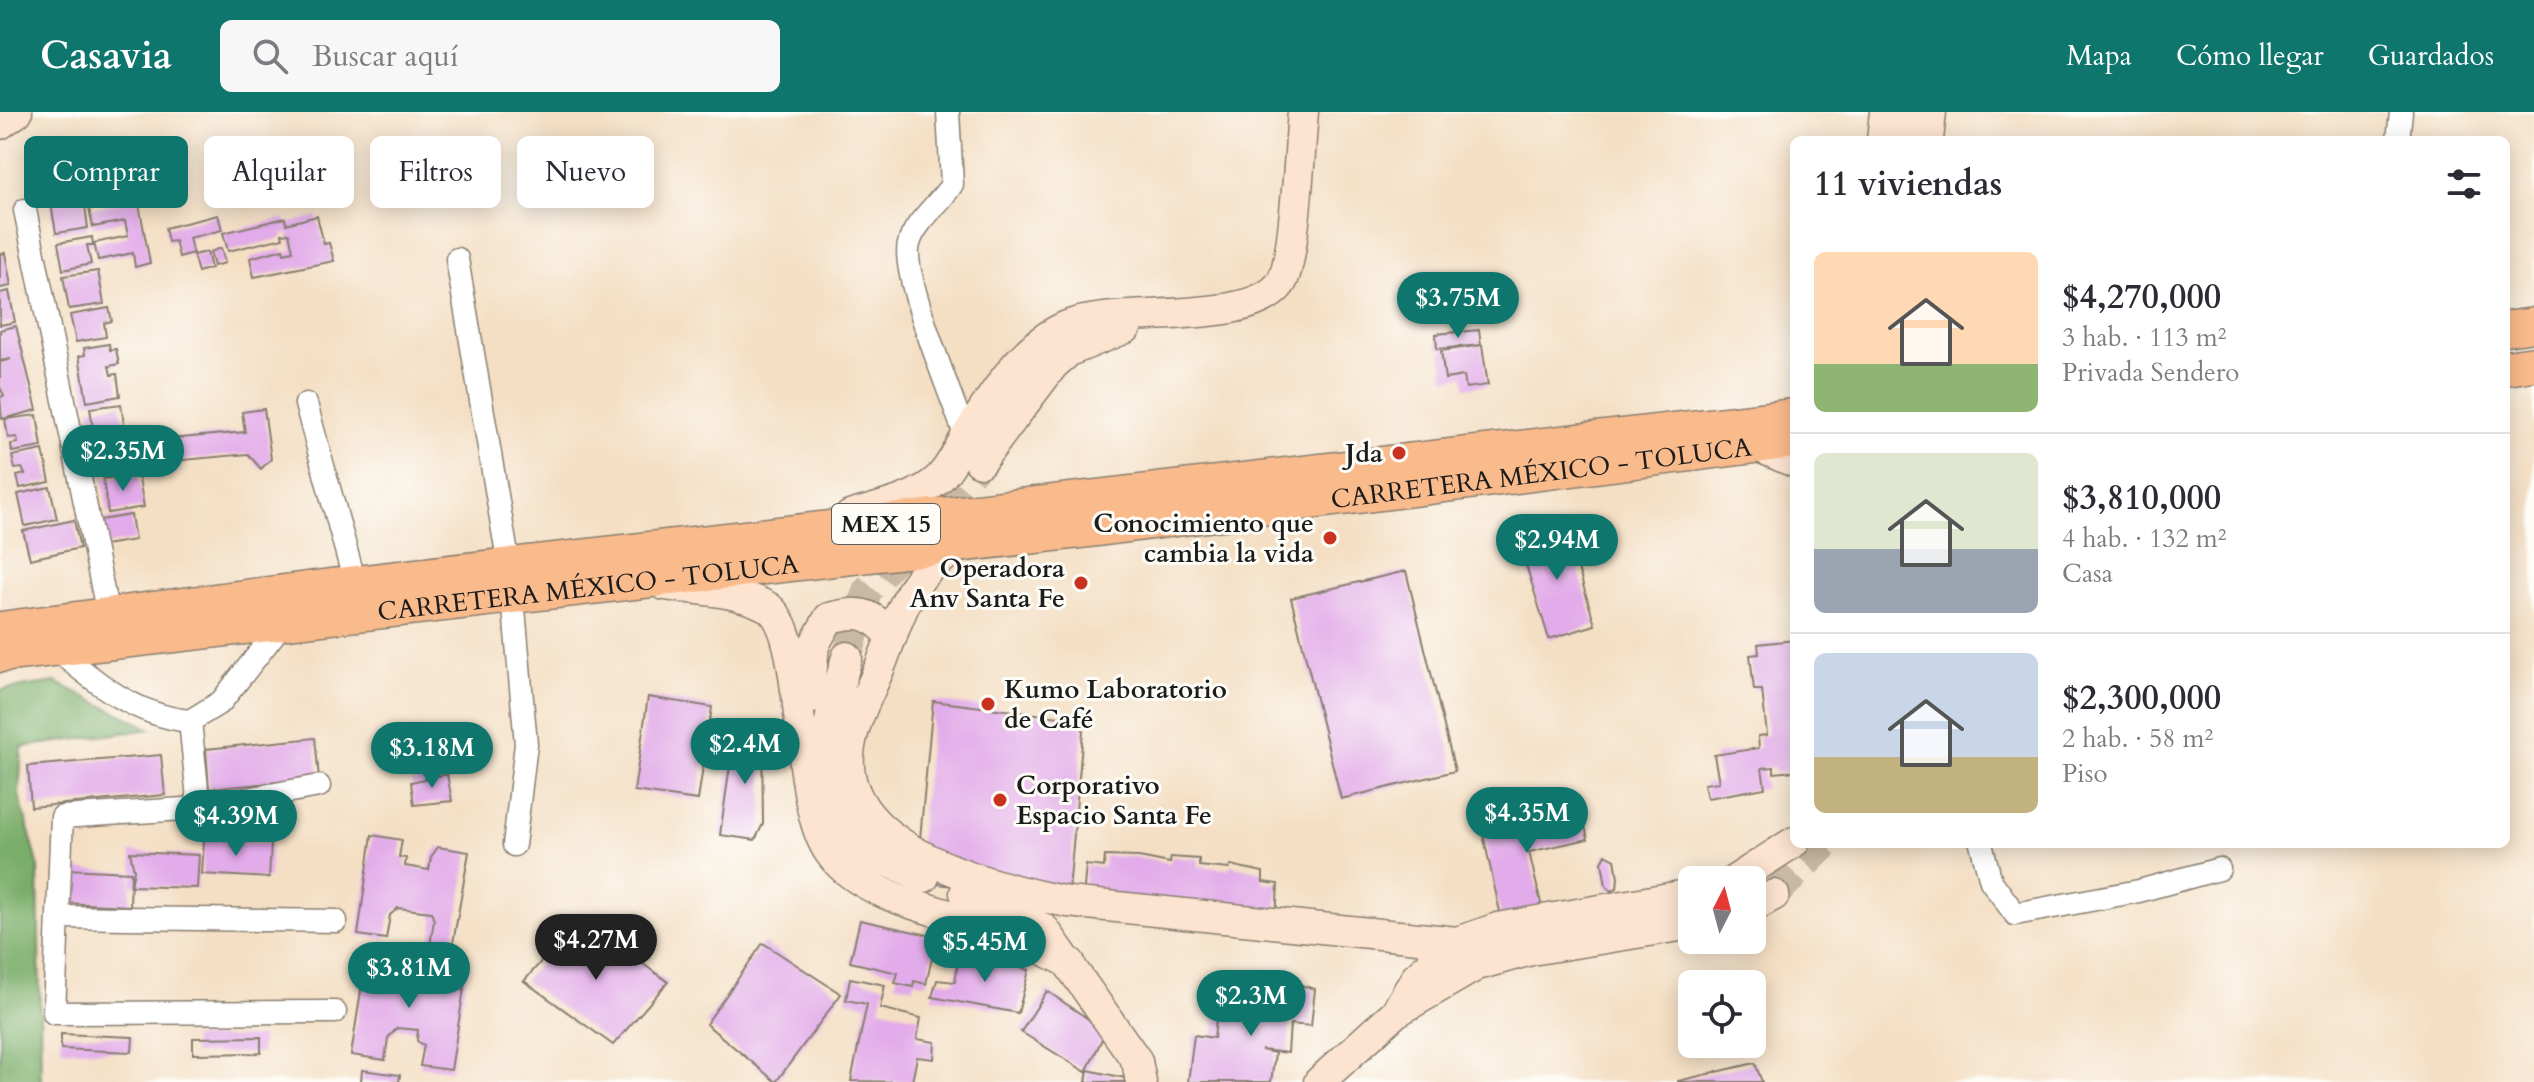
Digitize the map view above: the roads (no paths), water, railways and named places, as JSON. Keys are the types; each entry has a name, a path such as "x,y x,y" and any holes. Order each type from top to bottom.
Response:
{"main road":[{"path":"2510,328 2534,325"},
{"path":"2510,367 2534,364"},
{"name":"CARRETERA MÉXICO - TOLUCA","path":"0,629 355,583 648,582 961,544 1782,425"},
{"name":"CARRETERA MÉXICO - TOLUCA","path":"0,655 282,624 791,535 1782,425"}],"street":[{"path":"0,124 17,112"},
{"path":"948,112 952,184 913,233 907,255 921,309 973,450"},
{"path":"791,535 906,498 935,482 973,450 1069,351 1098,337 1175,316 1247,304 1266,296 1282,282 1289,253 1303,112"},
{"path":"1882,136 1885,112"},
{"path":"1904,136 1907,112"},
{"path":"1928,136 1931,112"},
{"path":"2398,136 2401,112"},
{"path":"25,210 108,615"},
{"path":"457,259 511,582 526,744 514,845"},
{"path":"306,404 355,583"},
{"path":"1782,425 1790,450"},
{"path":"961,544 926,571 892,636 853,732 849,756 852,783 860,804 886,835 917,854 1025,894 1068,902 1457,942"},
{"path":"648,582 734,595 769,607 787,632 802,765 813,821 830,853 859,879 914,903 1013,935 1070,963"},
{"path":"802,765 810,724 814,645 829,618 854,611 875,619 892,636"},
{"path":"56,649 101,687 127,702 157,715 190,721 221,702 282,624"},
{"path":"847,657 828,726 824,770 829,805 838,822 873,854 996,905 1044,929 1137,1061 1141,1082"},
{"path":"190,721 199,808"},
{"path":"319,786 199,808 62,817 54,1013 335,1012"},
{"path":"1756,866 1790,843"},
{"path":"1982,848 1991,881 2015,914 2139,891 2219,869"},
{"path":"1396,1012 1417,976 1457,942 1498,928 1678,896"},
{"path":"58,917 336,921"},
{"path":"1319,1082 1396,1012 1477,965 1531,950 1678,926"}],"tunnel":[{"path":"847,657 867,591 980,462"},
{"path":"1774,895 1821,848"}],"place":[{"name":"Jda","path":"1399,453"},
{"name":"Conocimiento que cambia la vida","path":"1330,538"},
{"name":"Operadora Anv Santa Fe","path":"1081,583"},
{"name":"Kumo Laboratorio de Café","path":"988,704"},
{"name":"Corporativo Espacio Santa Fe","path":"1000,800"}]}
